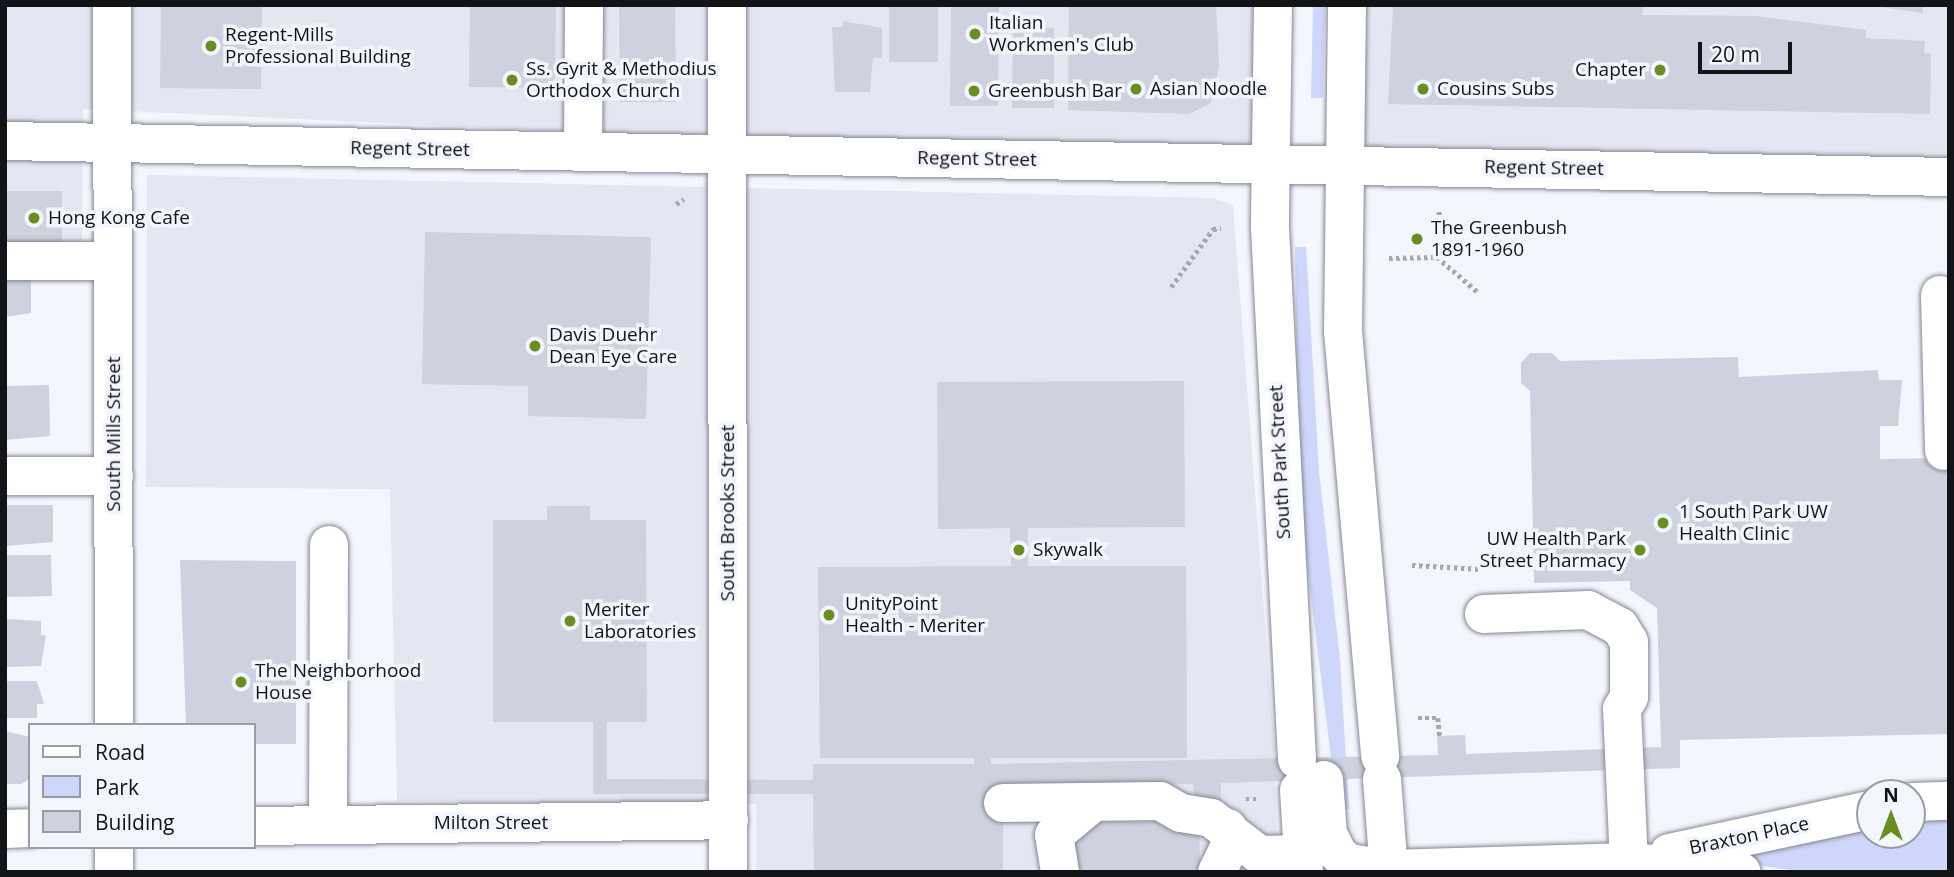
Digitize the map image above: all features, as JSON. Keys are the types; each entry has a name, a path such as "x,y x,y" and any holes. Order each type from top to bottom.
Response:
{"main road":[{"name":"South Mills Street","path":"112,5 114,723"},
{"path":"583,152 584,5"},
{"name":"South Brooks Street","path":"727,5 728,872"},
{"name":"South Park Street","path":"1273,5 1270,164 1289,639 1306,669 1310,770"},
{"path":"1347,5 1343,331 1388,871"},
{"name":"Regent Street","path":"5,141 1949,177"},
{"path":"5,261 113,261"},
{"path":"1940,295 1944,451"},
{"path":"5,476 114,476"},
{"path":"328,825 329,545"},
{"path":"1484,614 1588,610 1605,615 1625,635 1634,867"},
{"path":"1059,872 1021,819 1003,811 1094,802 1160,801 1228,828 1254,863 1303,863 1310,770"},
{"name":"Braxton Place","path":"1310,770 1328,834 1338,854 1349,863 1388,871 1634,867 1742,872"},
{"path":"1926,802 1949,801"},
{"path":"1059,872 1054,835 1094,802"},
{"name":"Braxton Place","path":"1634,867 1856,813"},
{"name":"Milton Street","path":"256,826 729,820"},
{"path":"5,829 28,828"},
{"path":"1217,872 1230,845 1228,828"},
{"path":"114,849 114,872"}],"path":[{"path":"676,204 684,199"},
{"path":"1437,257 1439,209"},
{"path":"1171,287 1213,229 1221,228"},
{"path":"1390,258 1437,257 1479,293"},
{"path":"1412,565 1481,569"},
{"path":"1418,718 1438,718 1440,736"}],"shaded area":[{"path":"5,5 1273,5 1270,164 83,109 82,254 5,254"},
{"path":"1346,5 1949,5 1949,177 1345,165"},
{"name":"UnityPoint Health - Meriter","path":"147,175 1213,198 1233,205 1274,741 1278,872 756,872 756,804 397,801 390,489 146,487"}],"green space":[{"path":"1313,5 1325,5 1323,98 1311,98"},
{"path":"1295,247 1306,247 1319,471 1340,660 1349,808 1338,814 1298,493"},
{"path":"1949,820 1949,872 1804,872 1728,861 1729,853 1856,829 1856,849 1926,849 1926,821"}],"building":[{"name":"Regent-Mills Professional Building","path":"161,5 262,5 261,89 160,88"},
{"path":"470,5 556,5 555,88 469,87"},
{"path":"619,5 675,5 676,102 620,102"},
{"path":"889,5 938,5 938,62 889,62"},
{"name":"Italian Workmen's Club","path":"951,5 999,5 998,106 950,106"},
{"path":"1069,5 1216,5 1219,66 1211,103 1189,114 1068,110"},
{"name":"Chapter","path":"1393,5 1643,5 1642,15 1755,16 1866,30 1866,38 1925,41 1924,53 1931,54 1930,114 1388,104"},
{"path":"1923,5 1923,13 1882,7"},
{"path":"843,21 882,28 882,58 873,58 870,92 835,92 832,27 843,27"},
{"path":"1013,27 1054,28 1054,108 1012,108"},
{"name":"Hong Kong Cafe","path":"5,191 62,191 62,246 5,246"},
{"name":"Davis Duehr Dean Eye Care","path":"425,232 651,237 646,419 528,416 528,386 422,384"},
{"path":"5,266 31,269 31,313 5,317"},
{"path":"1530,353 1552,353 1560,361 1738,357 1739,377 1878,370 1879,380 1902,380 1898,426 1880,426 1880,459 1949,458 1949,734 1680,740 1680,768 1221,783 1221,800 1195,801 1193,784 1003,787 1003,872 814,872 813,794 593,794 593,722 493,722 493,520 547,520 547,506 590,506 590,520 646,520 647,722 607,722 607,779 813,780 813,764 974,764 974,758 820,758 818,567 1011,566 1010,528 938,529 937,382 1184,381 1185,527 1028,528 1028,566 1186,566 1187,758 991,758 991,764 1438,755 1437,736 1465,735 1466,754 1661,747 1657,608 1630,590 1630,581 1534,583 1530,391 1521,383 1521,363"},
{"path":"49,385 50,436 5,440 5,386"},
{"path":"5,505 53,505 53,542 5,546"},
{"path":"5,555 51,555 52,596 5,597"},
{"name":"The Neighborhood House","path":"180,560 296,561 296,744 256,744 256,723 186,723"},
{"path":"7,619 41,621 41,635 46,635 41,666 5,667"},
{"path":"5,681 37,681 44,704 37,704 37,718 5,718"},
{"path":"5,731 28,737 28,780 21,784 5,784"},
{"path":"1199,820 1200,872 1073,872 1073,823"}],"place":[{"name":"Italian Workmen's Club","path":"975,34"},
{"name":"Regent-Mills Professional Building","path":"211,46"},
{"name":"Chapter","path":"1660,70"},
{"name":"Ss. Gyrit & Methodius Orthodox Church","path":"512,80"},
{"name":"Asian Noodle","path":"1136,89"},
{"name":"Cousins Subs","path":"1423,89"},
{"name":"Greenbush Bar","path":"974,91"},
{"name":"Hong Kong Cafe","path":"34,218"},
{"name":"The Greenbush 1891-1960","path":"1417,239"},
{"name":"Davis Duehr Dean Eye Care","path":"535,346"},
{"name":"1 South Park UW Health Clinic","path":"1663,523"},
{"name":"Skywalk","path":"1019,550"},
{"name":"UW Health Park Street Pharmacy","path":"1640,550"},
{"name":"UnityPoint Health - Meriter","path":"829,615"},
{"name":"Meriter Laboratories","path":"570,621"},
{"name":"The Neighborhood House","path":"241,682"}]}
